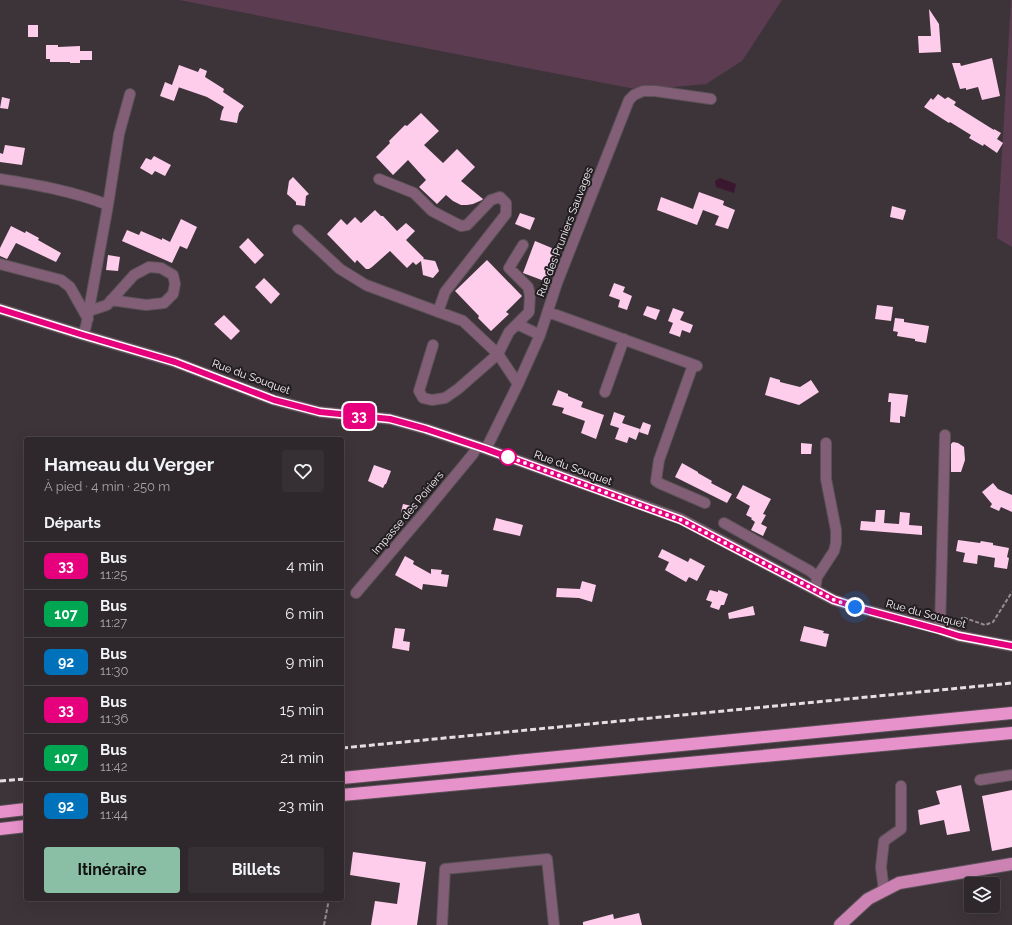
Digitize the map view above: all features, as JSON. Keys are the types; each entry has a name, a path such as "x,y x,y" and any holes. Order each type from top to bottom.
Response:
{"highway":[{"path":"344,778 1012,713"},
{"path":"344,795 1012,732"},
{"path":"0,812 24,809"},
{"path":"0,829 24,826"}],"main road":[{"path":"840,925 868,899 899,883 1012,864"}],"street":[{"name":"Rue des Pruniers Sauvages","path":"481,448 518,384 540,335 560,276 629,100 634,95 643,91 655,91 711,99"},
{"path":"83,335 108,205 119,134 130,94"},
{"path":"0,179 39,185 88,197 108,205"},
{"path":"379,179 414,193 432,211 461,226 467,225 491,200 500,197 506,203 506,214 445,292 438,312"},
{"path":"298,230 340,269 366,285 463,321 498,354 518,384"},
{"path":"433,345 418,392 423,398 432,400 445,398 458,389 498,354 509,332 529,312 530,296 528,287 509,268 523,245"},
{"path":"0,264 61,280 70,287 88,315"},
{"path":"88,315 107,305 111,300 134,275 149,267 161,268 173,275 175,284 173,294 164,303 146,305 111,300"},
{"name":"Rue du Souquet","path":"0,309 175,362 274,400 320,412 390,419 426,429 681,520 834,600 959,636 1012,646"},
{"path":"548,312 695,365 659,460 656,481 705,503"},
{"path":"517,324 540,335"},
{"path":"605,392 624,340"},
{"path":"940,630 946,435"},
{"path":"815,590 817,577 834,551 836,543 836,530 826,479 826,442"},
{"name":"Impasse des Poiriers","path":"356,593 473,454 481,448"},
{"path":"724,523 810,571 817,577"},
{"path":"980,780 1012,776"},
{"path":"884,890 881,867 884,841 901,829 901,786"},
{"path":"442,925 444,869 547,859 554,925"}],"path":[{"path":"959,636 962,617 985,625 993,622 1012,592"},
{"path":"324,925 329,901"}],"shaded area":[{"path":"179,0 782,0 742,61 706,84 640,90"},
{"path":"1012,0 1012,247 997,238"},
{"path":"720,178 736,184 734,193 716,187 715,181"}],"building":[{"path":"929,9 939,24 941,52 919,53 918,36 931,36"},
{"path":"28,25 38,25 38,37 28,37"},
{"path":"46,45 58,45 58,47 80,46 80,51 92,51 92,60 80,60 80,63 50,62 50,59 46,59"},
{"path":"992,58 1000,96 982,100 978,87 966,90 966,88 960,89 952,63 960,63 961,66"},
{"path":"179,65 198,72 200,68 207,71 205,77 224,89 223,92 244,106 239,113 237,123 220,120 224,107 207,97 179,87 174,101 160,96 165,82 172,85"},
{"path":"938,94 945,99 948,97 956,102 954,105 1001,133 997,139 1003,143 997,153 984,144 983,146 969,138 971,135 924,107 931,98 933,100"},
{"path":"2,97 10,99 8,109 0,108"},
{"path":"421,113 439,131 424,145 443,163 457,149 475,167 461,181 483,199 482,200 473,204 461,205 446,195 437,204 419,187 426,180 408,160 393,175 376,157 405,125 407,126"},
{"path":"5,145 25,148 22,165 0,162 0,153 3,154"},
{"path":"154,156 171,165 165,176 155,171 152,175 140,168 146,158 151,160"},
{"path":"293,177 309,194 306,196 305,206 296,205 296,202 287,194 289,181"},
{"path":"699,192 724,201 723,205 735,210 728,229 715,225 719,216 703,210 697,225 657,210 661,197 693,209"},
{"path":"892,206 906,210 903,220 890,217"},
{"path":"375,210 397,231 406,223 415,231 406,240 424,258 423,259 435,261 439,271 433,278 423,275 421,261 416,265 413,262 407,268 390,251 372,267 366,269 357,260 355,263 327,234 341,219 347,225 355,217 361,223"},
{"path":"520,213 535,218 530,230 515,224"},
{"path":"181,219 197,227 187,249 180,246 172,263 122,241 127,230 139,235 141,231 170,242"},
{"path":"11,226 25,233 26,231 39,238 38,240 61,253 56,262 16,243 7,259 0,256 0,248"},
{"path":"248,238 264,255 255,264 239,247"},
{"path":"535,241 559,251 547,282 523,273"},
{"path":"108,255 120,257 118,271 106,270"},
{"path":"487,260 522,296 506,312 509,314 491,331 455,291"},
{"path":"264,278 280,294 271,304 255,287"},
{"path":"614,283 625,287 623,292 632,296 627,310 618,307 620,300 609,296"},
{"path":"877,305 893,307 891,321 875,319"},
{"path":"647,306 660,310 656,320 643,315"},
{"path":"673,308 684,312 680,320 693,325 690,333 682,330 680,337 669,333 673,323 668,321"},
{"path":"224,315 240,331 231,340 214,324"},
{"path":"895,318 904,319 904,322 929,326 926,343 915,341 915,339 897,336 898,332 893,331"},
{"path":"770,377 780,380 780,382 800,387 811,380 819,392 799,405 765,395"},
{"path":"558,390 583,402 581,407 604,415 596,439 581,433 585,421 562,413 564,408 552,405"},
{"path":"889,393 908,395 905,417 900,416 900,423 890,422 891,402 888,402"},
{"path":"614,412 625,416 622,423 640,429 636,440 629,437 627,443 615,439 619,428 610,425"},
{"path":"643,422 651,425 648,435 639,432"},
{"path":"953,442 964,447 965,460 961,472 951,472 951,444"},
{"path":"801,443 812,444 811,454 801,454"},
{"path":"682,463 712,481 711,483 732,494 727,503 675,477"},
{"path":"374,465 391,471 383,488 368,481"},
{"path":"993,483 998,489 1012,495 1012,512 1001,507 999,511 990,507 992,504 982,492"},
{"path":"743,485 771,499 763,514 766,515 761,524 767,527 763,536 751,530 755,522 751,519 752,518 746,515 750,506 736,498"},
{"path":"403,504 412,506 410,515 401,512"},
{"path":"876,510 885,510 884,523 899,524 900,512 910,513 909,525 922,526 922,535 860,530 861,521 875,522"},
{"path":"496,518 523,525 520,536 493,530"},
{"path":"958,540 980,543 981,541 1009,548 1007,569 994,567 995,558 978,555 977,564 963,562 965,553 956,551"},
{"path":"662,549 688,562 690,558 705,566 697,581 689,577 686,582 665,570 669,562 658,557"},
{"path":"405,556 414,561 413,564 431,574 431,569 442,570 441,574 449,575 447,587 423,584 422,590 395,575"},
{"path":"582,581 596,585 592,602 579,598 556,597 557,588 580,589"},
{"path":"710,590 718,592 718,590 728,594 724,605 721,605 719,610 710,607 712,602 706,600"},
{"path":"753,606 755,615 729,619 728,613"},
{"path":"804,626 824,631 823,633 829,634 826,647 800,641"},
{"path":"395,628 405,629 403,641 410,642 409,651 392,648"},
{"path":"961,785 970,831 947,835 944,820 920,825 918,810 940,804 936,791"},
{"path":"1012,790 1012,847 992,851 982,796"},
{"path":"353,852 426,862 417,925 371,925 375,901 397,904 400,883 350,875"},
{"path":"639,913 642,925 583,925 583,922 613,914 614,919"}],"railway":[{"path":"344,748 1012,683"},
{"path":"0,781 24,779"}],"bus line":[{"name":"33","path":"0,309 175,362 274,400 320,412 390,419 426,429 486,449 681,520 834,600 959,636 1012,646"}],"route":[{"path":"508,457 503,455 681,520 834,600 855,607"}]}
